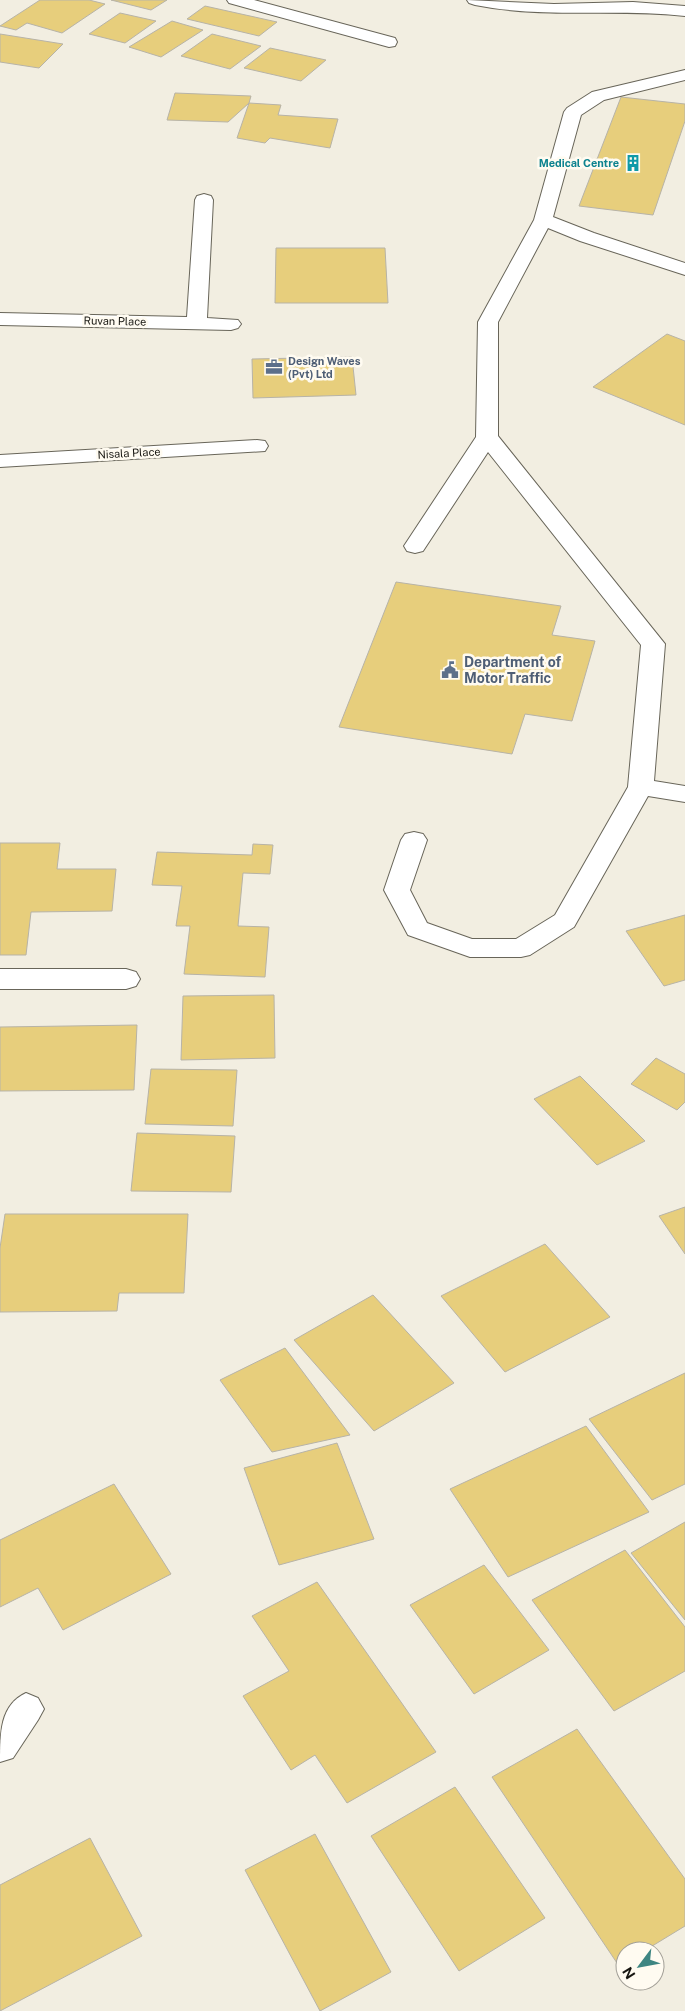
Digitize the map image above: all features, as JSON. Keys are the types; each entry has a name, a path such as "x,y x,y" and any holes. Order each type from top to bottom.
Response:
{"street":[{"path":"235,0 389,42"},
{"path":"476,0 546,10 662,7 685,11"},
{"path":"415,546 487,437 488,322 543,220 573,112 598,96 685,75"},
{"path":"197,323 204,200"},
{"path":"543,220 587,237 685,269"},
{"name":"Ruvan Place","path":"0,319 231,324"},
{"path":"414,840 397,890 417,929 470,948 521,948 565,920 641,787 653,644 487,437"},
{"name":"Nisala Place","path":"0,461 257,446"},
{"path":"641,787 685,794"},
{"path":"0,979 126,979"},
{"path":"0,1746 26,1709"}],"building":[{"path":"40,0 89,0 105,4 62,33 27,23 16,30 0,26"},
{"path":"111,0 167,0 151,10"},
{"path":"205,6 277,22 259,36 187,19"},
{"path":"120,13 156,21 125,43 89,34"},
{"path":"172,21 203,30 161,57 129,47"},
{"path":"0,34 63,44 39,68 0,62"},
{"path":"212,34 261,46 230,69 181,56"},
{"path":"270,48 326,60 301,81 244,68"},
{"path":"175,93 251,96 249,103 228,122 167,120"},
{"name":"Medical Centre","path":"621,97 685,104 685,121 653,215 579,206"},
{"path":"249,103 281,105 278,115 338,119 330,148 270,138 265,143 237,138"},
{"path":"276,248 385,248 388,303 275,303"},
{"path":"667,334 685,341 685,425 593,387"},
{"path":"352,357 356,395 253,398 252,359"},
{"path":"396,582 561,606 552,635 595,641 572,721 525,714 512,754 339,727"},
{"path":"0,843 60,843 57,869 116,869 112,911 31,912 26,955 0,955"},
{"path":"253,844 273,845 270,874 243,873 238,926 269,927 265,977 184,974 190,926 176,926 182,886 152,885 157,852 252,855"},
{"path":"685,915 685,980 664,986 626,931"},
{"path":"274,995 275,1058 181,1060 183,996"},
{"path":"137,1025 134,1090 0,1091 0,1027"},
{"path":"656,1058 685,1074 685,1102 677,1110 631,1084"},
{"path":"151,1069 237,1070 233,1126 145,1124"},
{"path":"580,1076 645,1141 597,1165 534,1099"},
{"path":"137,1133 235,1136 231,1192 131,1191"},
{"path":"685,1207 685,1254 659,1216"},
{"path":"5,1214 188,1214 184,1293 119,1293 117,1311 0,1312 0,1248"},
{"path":"545,1244 610,1317 505,1372 441,1296"},
{"path":"373,1295 454,1383 374,1431 294,1340"},
{"path":"285,1348 350,1435 272,1452 220,1380"},
{"path":"685,1373 685,1484 652,1500 589,1419"},
{"path":"586,1426 649,1512 508,1577 450,1489"},
{"path":"337,1443 374,1539 279,1565 244,1468"},
{"path":"114,1484 171,1574 63,1630 38,1588 0,1607 0,1540"},
{"path":"685,1522 685,1620 631,1553"},
{"path":"625,1550 685,1627 685,1671 614,1711 532,1600"},
{"path":"484,1565 549,1650 474,1694 410,1605"},
{"path":"317,1582 436,1752 347,1803 315,1755 291,1770 243,1696 289,1671 252,1616"},
{"path":"577,1729 685,1879 685,1926 660,1941 615,1941 615,1960 492,1777"},
{"path":"455,1787 545,1918 459,1971 371,1836"},
{"path":"315,1834 391,1972 320,2011 245,1870"},
{"path":"90,1838 142,1936 0,2011 0,1885"}],"place":[{"name":"Medical Centre","path":"633,163"},
{"name":"Design Waves (Pvt) Ltd","path":"274,367"},
{"name":"Department of Motor Traffic","path":"450,670"}]}
